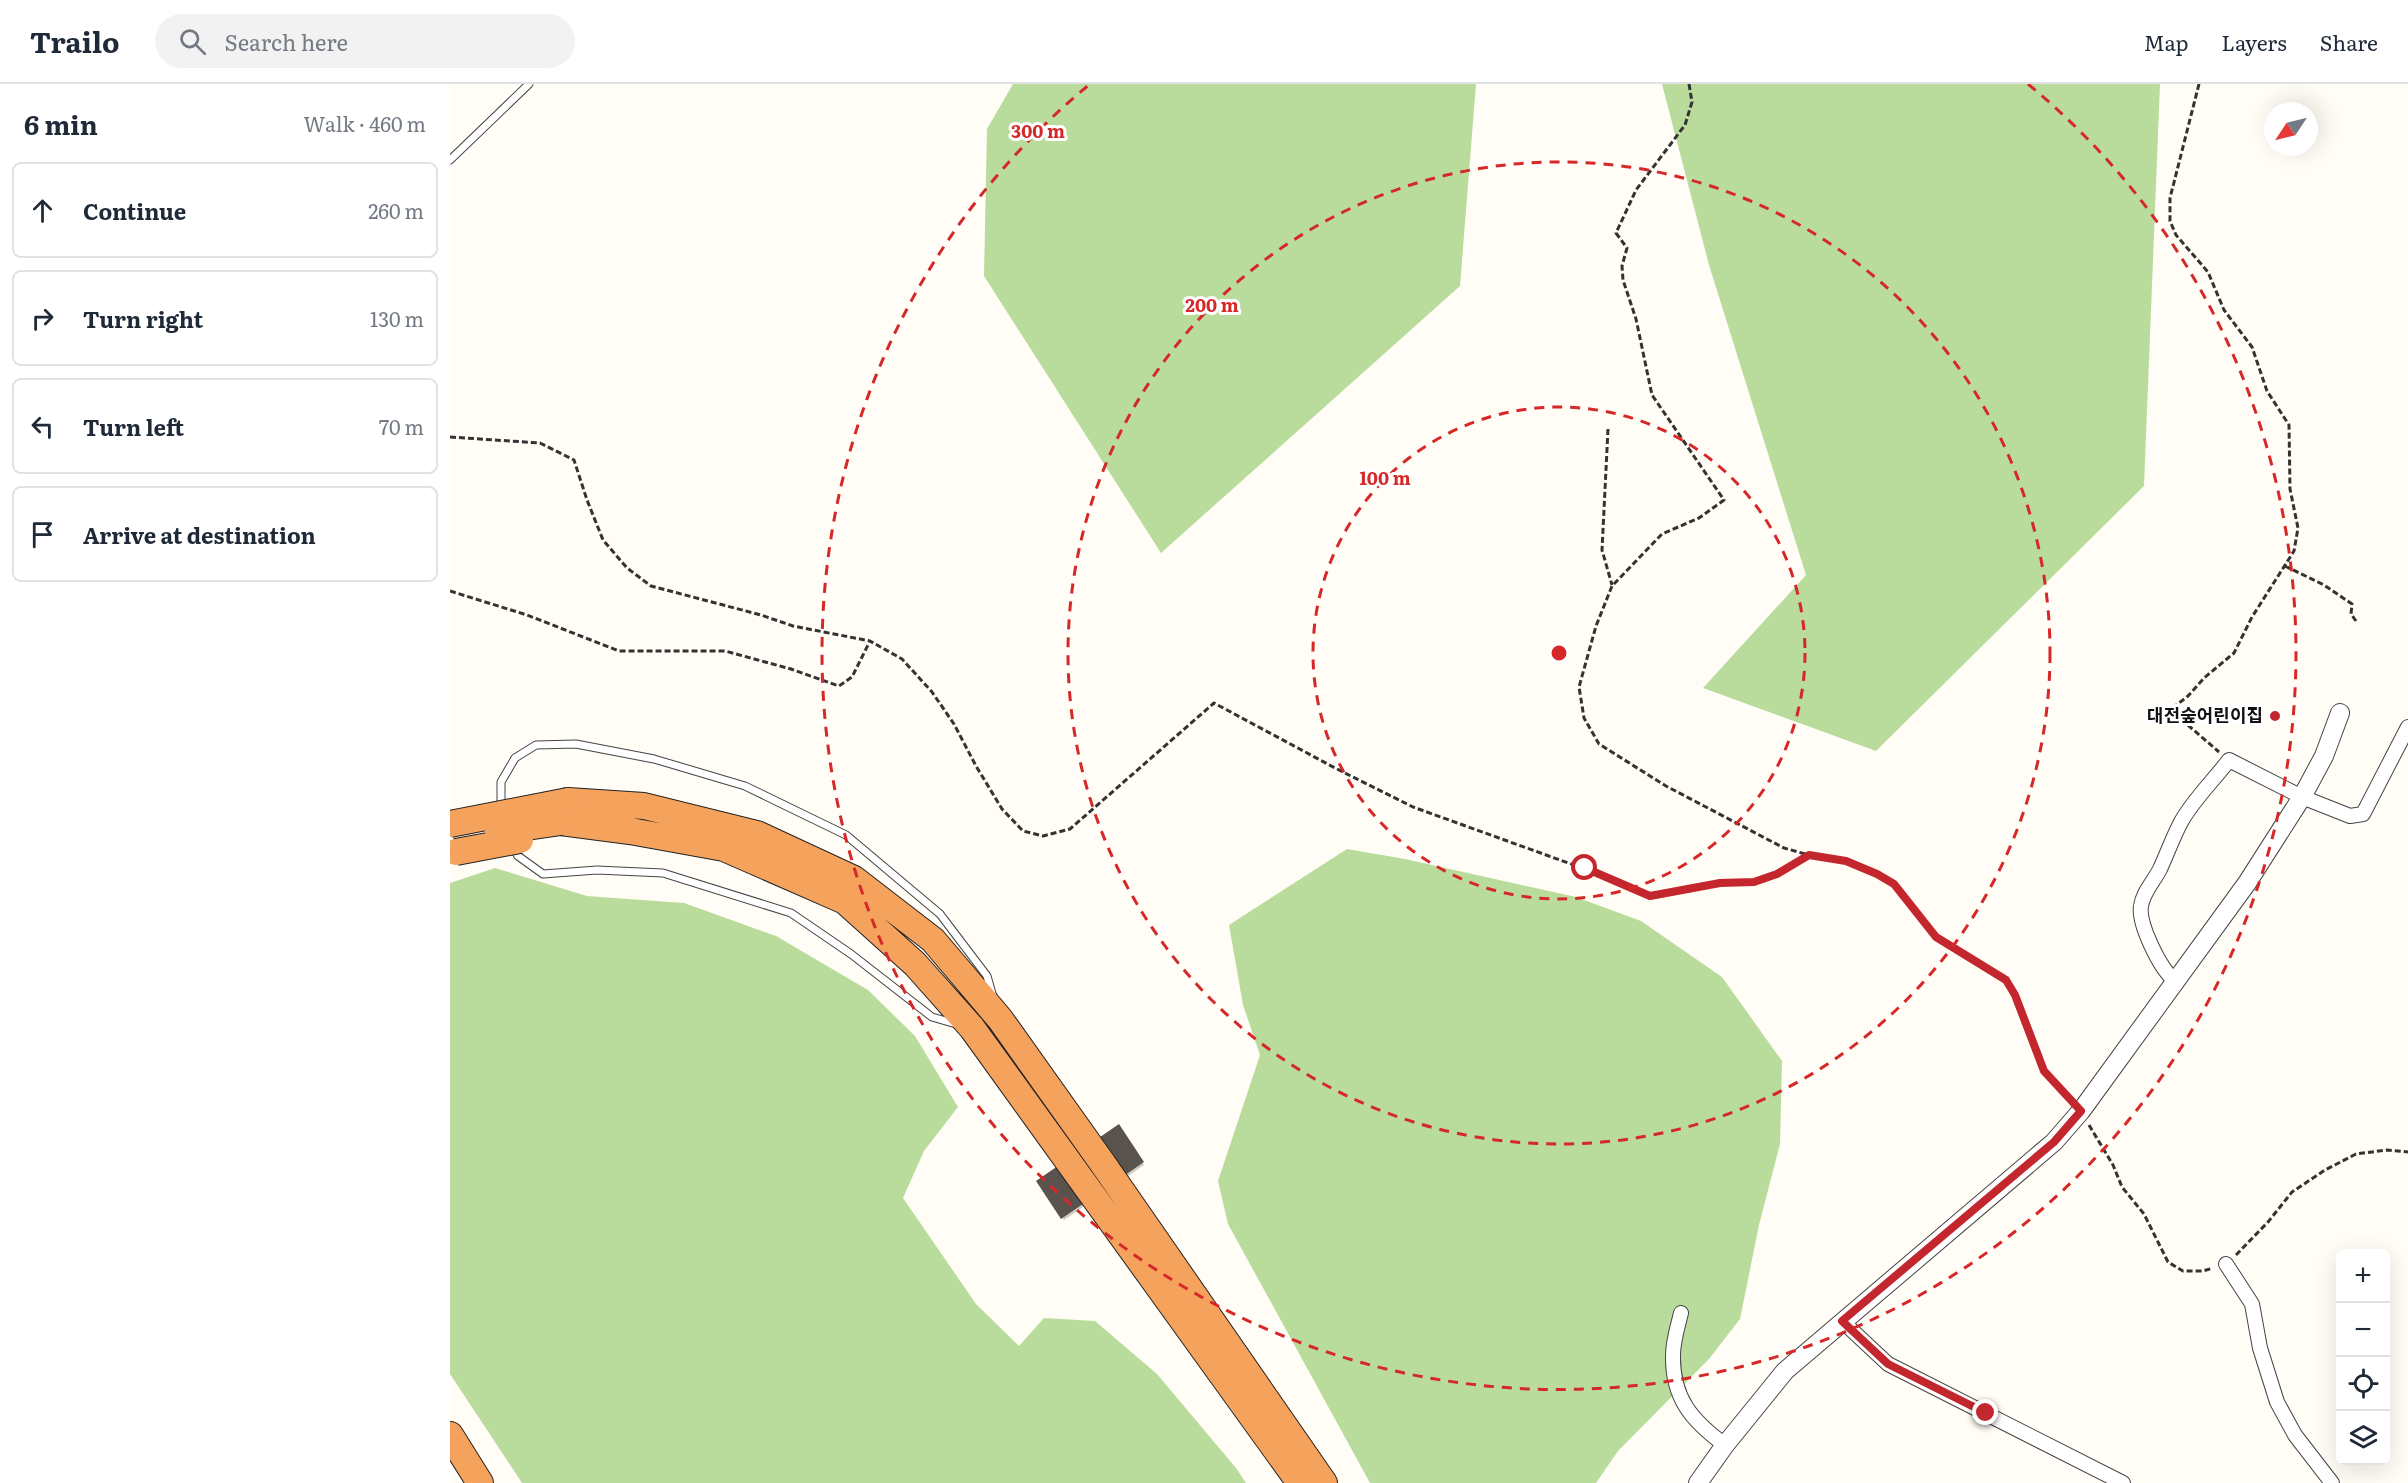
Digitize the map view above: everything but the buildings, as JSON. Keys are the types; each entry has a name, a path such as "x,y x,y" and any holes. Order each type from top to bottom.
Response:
{"highway":[{"path":"452,848 564,819 644,806 757,834 854,879 933,940 1000,1020 1108,1171 1324,1483"},
{"path":"450,810 564,819 724,848 845,901 915,964 972,1028 1300,1483"},
{"path":"450,824 564,819"},
{"path":"1231,1388 1278,1483"},
{"path":"450,1435 480,1483"}],"street":[{"path":"1698,1483 1725,1445 1785,1371 2054,1142 2081,1111 2174,980 2247,883 2302,797 2324,756 2340,713"},
{"path":"2174,980 2166,974 2142,921 2141,906 2148,888 2159,872 2181,821 2229,760 2302,797 2350,816 2363,814 2408,727"},
{"path":"2226,1264 2252,1304 2260,1348 2277,1402 2295,1435 2332,1483"},
{"path":"1681,1313 1672,1354 1676,1386 1684,1406 1700,1426 1725,1445"},
{"path":"1842,1321 1888,1364 2124,1483"}],"lane":[{"path":"450,160 529,84"},
{"path":"972,1028 932,1017 851,954 791,913 663,873 597,870 543,874 518,856 501,823 501,782 515,758 536,745 576,744 654,759 745,786 846,835 940,914 987,976 1000,1020"}],"path":[{"path":"1689,84 1692,102 1685,125 1636,190 1616,233 1627,248 1622,266 1623,280 1636,319 1652,395 1724,500 1699,518 1662,534 1612,586 1596,626 1579,687 1584,717 1599,744 1666,786 1784,848 1846,861 1877,874 1894,884 1936,937 2006,980 2015,995 2044,1071 2081,1111 2113,1165 2122,1187 2144,1214 2168,1262 2183,1271 2204,1271 2226,1264 2268,1222 2292,1192 2325,1170 2356,1154 2386,1150 2408,1152"},
{"path":"2199,84 2170,198 2170,221 2176,236 2208,272 2224,310 2252,347 2267,391 2289,425 2290,489 2298,528 2294,551 2252,616 2234,653 2174,707 2182,720 2199,737 2229,760"},
{"path":"1608,429 1602,550 1612,586"},
{"path":"450,437 540,443 574,460 586,500 603,540 627,568 651,586 761,615 793,626 870,641 902,659 932,692 954,724 1002,809 1023,831 1042,836 1070,829 1214,703 1413,807 1585,868 1650,896 1720,883 1754,882 1777,874 1809,855"},
{"path":"2285,566 2324,585 2352,604 2351,614 2356,621"},
{"path":"450,591 527,615 619,651 725,651 791,669 839,686 852,677 870,641"}],"green space":[{"path":"1013,84 1476,84 1460,286 1161,553 984,276 987,129"},
{"path":"1662,84 2160,84 2144,486 1876,751 1703,688 1806,575 1709,265"},
{"path":"1347,849 1405,859 1576,897 1641,921 1722,977 1782,1061 1780,1144 1759,1225 1740,1319 1709,1359 1618,1451 1596,1483 1370,1483 1228,1224 1218,1181 1260,1055 1243,1005 1229,925"},
{"path":"495,868 587,896 684,903 776,936 868,990 915,1036 958,1107 924,1151 903,1198 976,1304 1019,1346 1044,1318 1095,1321 1157,1374 1246,1483 522,1483 450,1374 450,883"}],"place":[{"name":"대전숲어린이집","path":"2275,716"}],"route":[{"path":"1585,868 1650,896 1720,883 1754,882 1777,874 1809,855 1846,861 1894,884 1936,937 2006,980 2015,995 2044,1071 2081,1111 2054,1142 1842,1321 1888,1364 1986,1413"}]}
